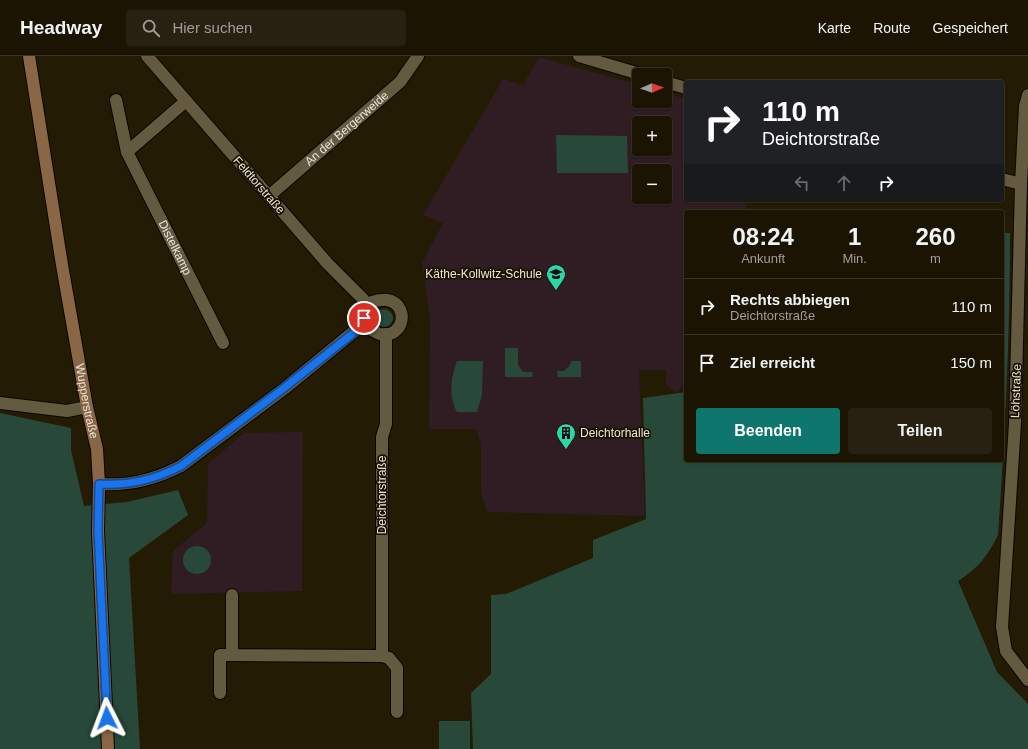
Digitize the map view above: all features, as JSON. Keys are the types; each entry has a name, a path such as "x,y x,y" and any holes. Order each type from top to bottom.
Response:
{"main road":[{"name":"Wupperstraße","path":"29,56 62,265 87,407 96,449 99,484 98,531 108,749"}],"street":[{"name":"An der Bergerweide","path":"269,196 400,82 418,56"},
{"path":"579,56 632,72"},
{"name":"Feldtorstraße","path":"150,57 186,102 328,264 361,295 364,314"},
{"path":"672,84 684,87"},
{"name":"Löhstraße","path":"1028,95 1025,106 1021,184 1024,278 1002,627 1006,651 1028,680"},
{"name":"Distelkamp","path":"116,100 127,152 223,343"},
{"path":"127,152 186,102"},
{"path":"1004,180 1021,184"},
{"path":"99,484 136,483 163,475 181,466 352,334 364,314 388,300 400,309 402,320 400,328 392,333 386,334 376,332 364,314"},
{"name":"Deichtorstraße","path":"382,656 382,437 386,424 386,334"},
{"path":"0,403 67,411 87,407"},
{"path":"232,595 232,655"},
{"path":"220,693 220,655 382,656 390,658 397,668 397,712"}],"shaded area":[{"name":"Käthe-Kollwitz-Schule","path":"539,57 632,83 632,108 672,108 672,95 684,98 684,202 746,202 746,210 684,210 684,383 677,393 666,385 666,370 639,370 645,516 487,512 481,492 481,444 476,429 429,429 430,320 422,263 443,223 423,215 503,79 523,85"},
{"path":"303,432 302,591 171,594 173,551 207,523 208,464 244,433"}],"green space":[{"path":"556,135 627,136 628,173 557,173"},
{"path":"1004,233 1010,233 1010,271 1004,441"},
{"path":"380,309 388,309 393,314 391,325 388,327 380,327 375,322 375,314"},
{"path":"505,348 518,348 518,365 523,372 533,372 532,377 505,377"},
{"path":"457,361 483,361 482,395 477,412 457,412 454,406 451,386"},
{"path":"571,361 581,361 581,377 558,377 557,371 564,371 570,365"},
{"path":"684,392 684,462 1003,462 998,535 981,561 971,572 958,581 997,672 1028,704 1028,749 473,749 471,693 491,674 491,595 506,594 593,558 593,540 646,519 643,398"},
{"path":"0,413 71,428 71,450 84,506 127,502 178,490 188,515 129,558 140,749 0,749"},
{"path":"197,546 207,550 211,560 207,570 197,574 187,570 183,560 187,550"},
{"path":"439,721 470,721 470,749 439,749"}],"place":[{"name":"Käthe-Kollwitz-Schule","path":"556,291"},
{"name":"Deichtorhalle","path":"566,450"}],"route":[{"path":"107,718 98,531 99,484 110,485 136,483 150,480 181,466 352,334 364,318"}]}
